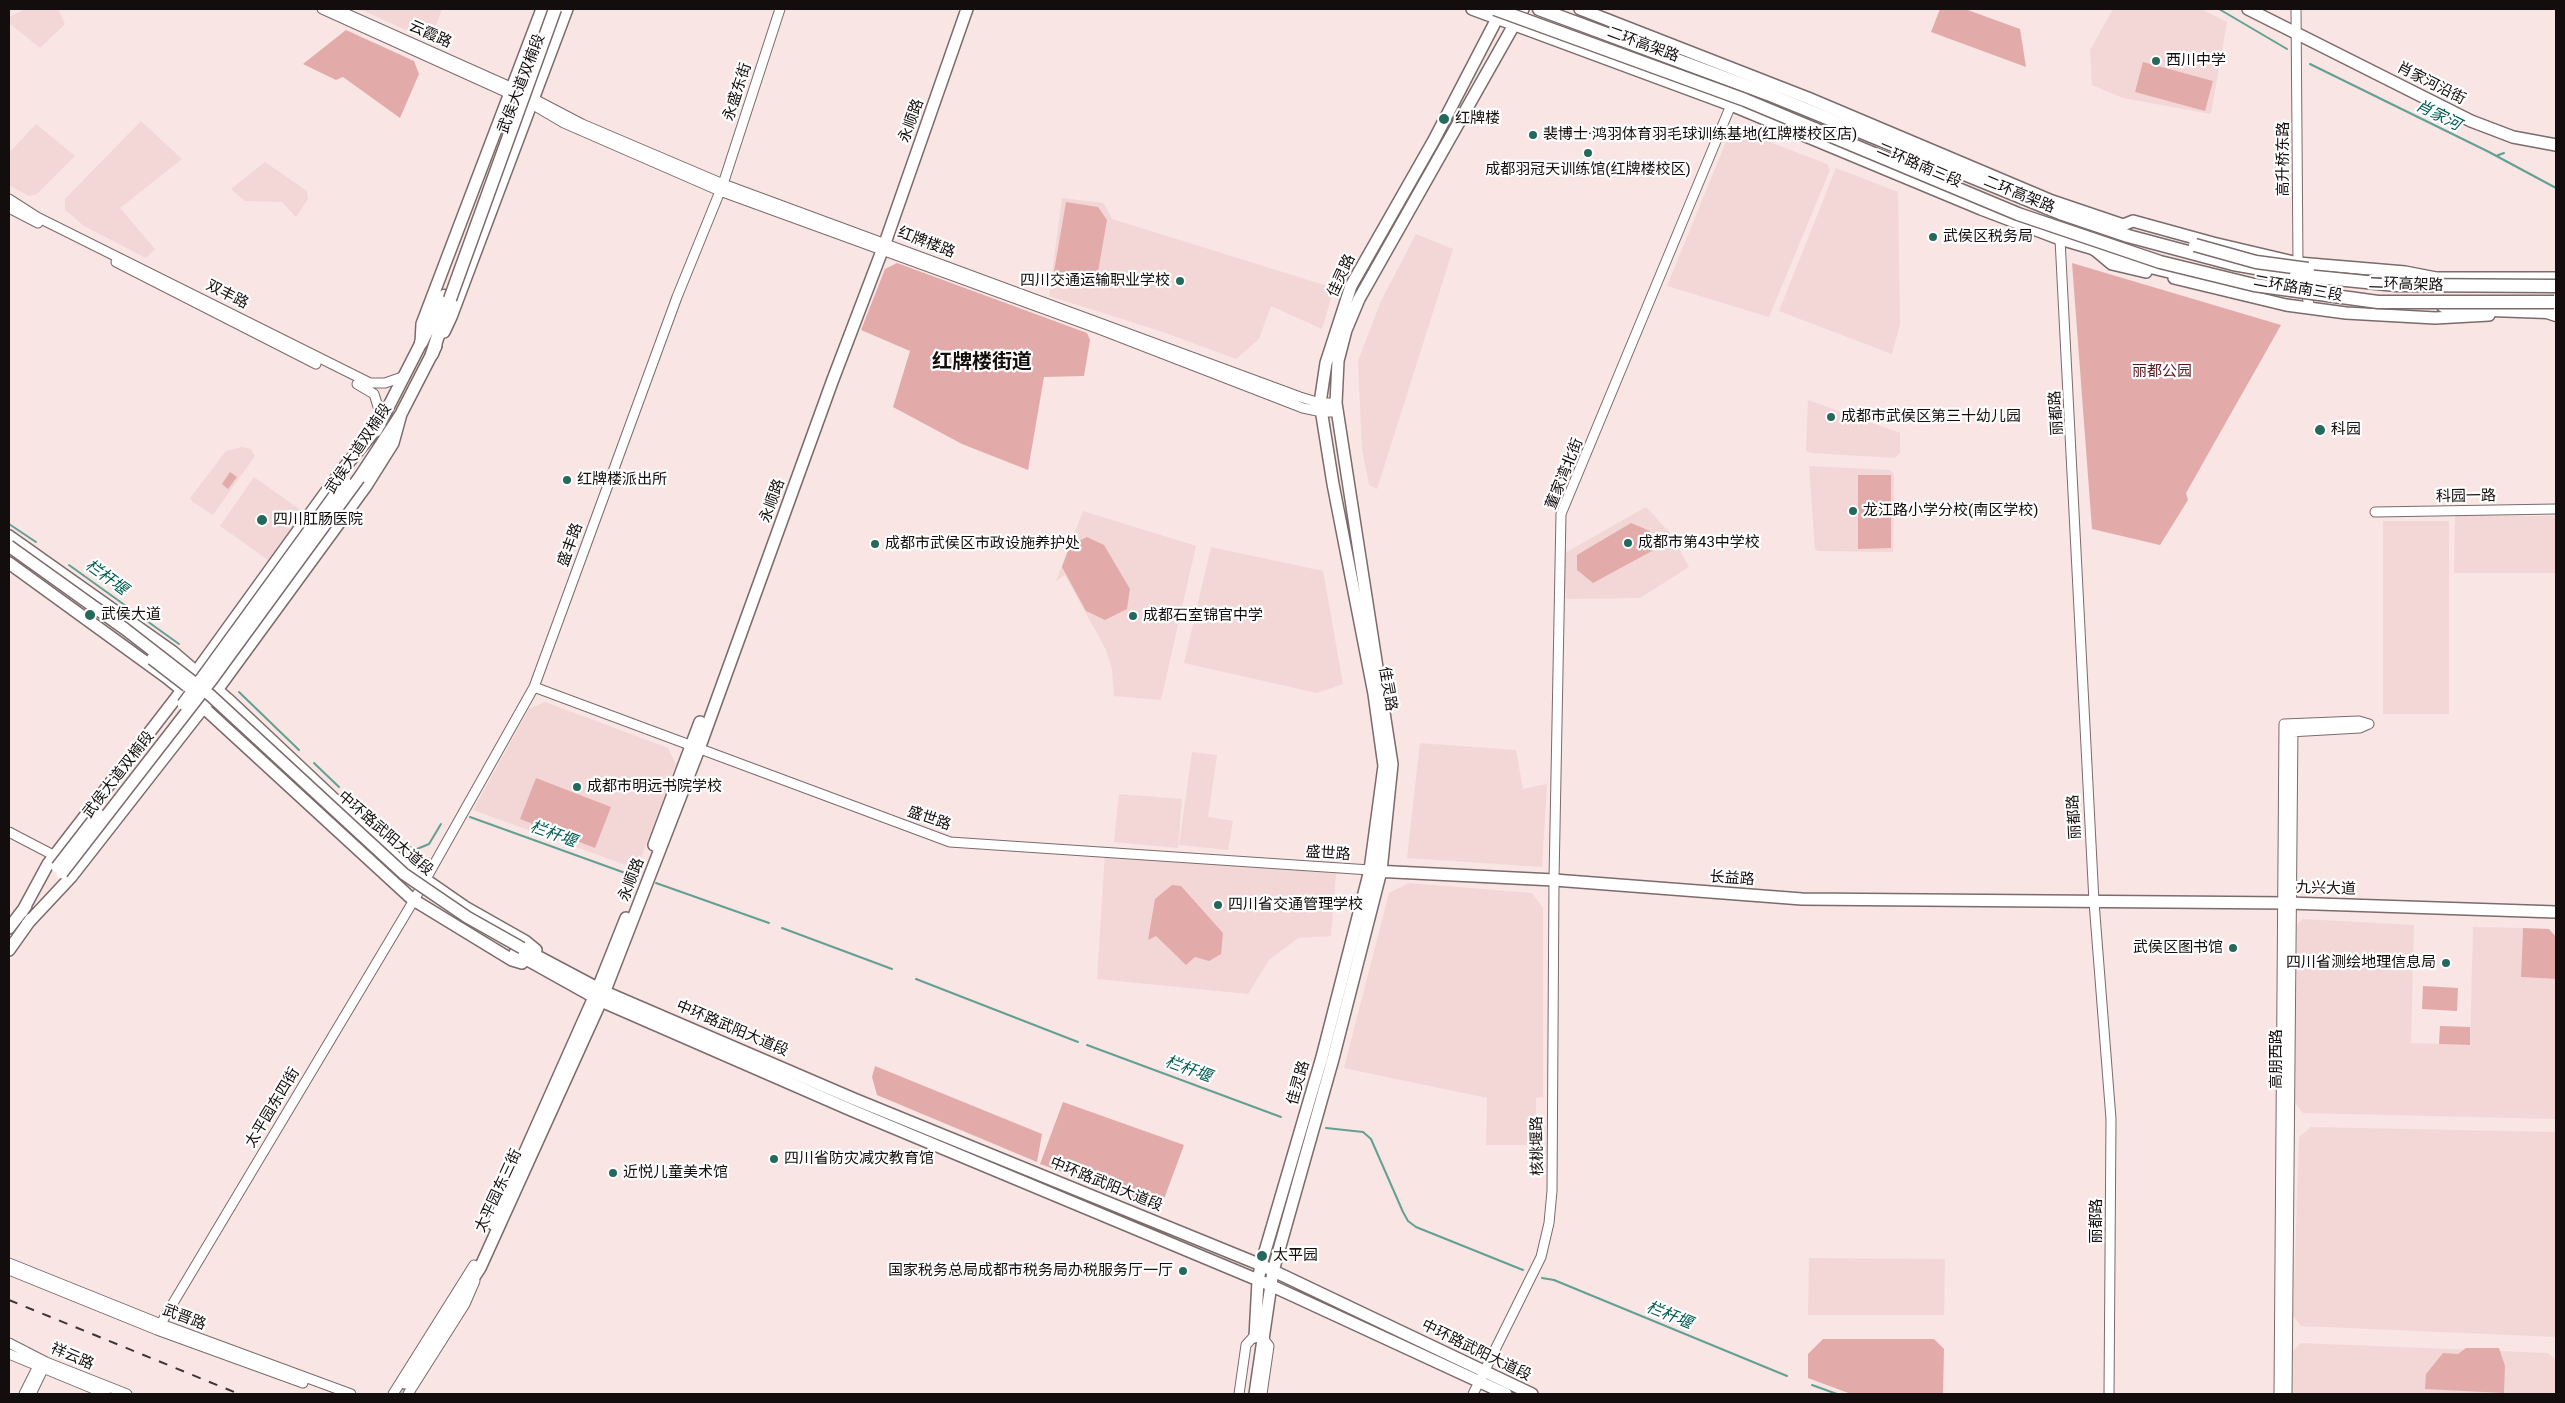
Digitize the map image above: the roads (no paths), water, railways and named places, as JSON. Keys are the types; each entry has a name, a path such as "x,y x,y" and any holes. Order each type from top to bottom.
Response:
{"highway":[{"path":"432,354 447,297 548,9"},
{"path":"421,343 447,297 555,9"},
{"name":"二环高架路","path":"1539,9 1768,94 2060,213 2128,236 2261,270 2358,283 2556,286"},
{"name":"二环高架路","path":"1498,12 1745,100 2018,214 2160,262 2254,285 2378,302 2556,302"},
{"path":"2123,226 2256,262 2386,280 2396,285"},
{"path":"2094,249 2138,264 2250,290 2350,304 2378,302"},
{"path":"2423,303 2464,309 2546,312 2556,316"}],"main road":[{"name":"武侯大道双楠段","path":"9,928 206,674 345,481 381,422 421,343 422,324 542,9"},
{"name":"武侯大道双楠段","path":"9,950 27,924 58,865 210,682 359,478 402,414 451,317 531,100 567,9"},
{"path":"881,246 960,9"},
{"name":"永顺路","path":"600,995 832,382 967,9"},
{"name":"二环路南三段","path":"1472,9 1498,12 1516,25 1731,105 1981,209 2060,239 2094,249 2112,264 2286,305 2310,308 2435,318 2491,315 2556,316"},
{"name":"佳灵路","path":"1248,1394 1273,1271 1333,1059 1382,871 1392,764 1383,694 1358,551 1337,407 1338,361 1346,330 1359,299 1516,25 1523,9"},
{"name":"二环路南三段","path":"1580,9 1808,98 2052,201 2123,226 2133,221 2213,243 2298,263 2405,272 2436,278 2556,278"},
{"name":"肖家河沿街","path":"2248,9 2471,121 2513,137 2556,145"},
{"name":"佳灵路","path":"1259,1336 1258,1280 1261,1265 1322,1057 1370,870 1384,766 1374,694 1333,484 1321,408 1326,363 1350,286 1434,140 1498,12"},
{"path":"27,924 71,878 217,690 366,486 393,444 402,414"},
{"path":"58,865 334,481 381,422"},
{"path":"9,536 173,652 217,690 363,828 426,880 525,941 551,968"},
{"name":"中环路武阳大道段","path":"9,546 132,634 210,695 404,874 519,950"},
{"name":"中环路武阳大道段","path":"9,555 116,632 206,701 403,882 442,910 600,995 851,1110 1270,1285 1481,1376 1532,1394"},
{"path":"9,563 182,690 414,900 512,960 551,968"},
{"name":"长益路","path":"1370,870 1554,880 1802,898 2094,902"},
{"name":"九兴大道","path":"2094,902 2287,903 2556,912"},
{"name":"中环路武阳大道段","path":"600,995 1261,1265 1481,1376 1506,1394"},
{"name":"太平园东三街","path":"406,1387 477,1266 600,995"},
{"name":"佳灵路","path":"1254,1394 1255,1363"}],"street":[{"path":"322,9 512,91"},
{"name":"云霞路","path":"336,9 512,91"},
{"name":"永盛东街","path":"721,187 780,9"},
{"name":"高升桥东路","path":"2296,9 2298,263 2310,308"},
{"name":"红牌楼路","path":"512,91 531,100 564,123 721,187 881,246 1303,408 1337,407"},
{"name":"董家湾北街","path":"1554,880 1561,514 1731,105"},
{"name":"盛丰路","path":"414,900 534,687 677,296 721,187"},
{"path":"9,199 36,219"},
{"path":"9,208 36,219"},
{"name":"双丰路","path":"36,219 370,383 385,383 405,376"},
{"name":"双丰路","path":"36,219 367,388 374,394 381,422"},
{"name":"丽都路","path":"2060,239 2094,902 2111,1119 2109,1394"},
{"name":"科园一路","path":"2375,512 2556,509"},
{"name":"盛世路","path":"534,687 950,842 1370,870"},
{"path":"2359,721 2369,724 2360,728 2288,728 2359,721"},
{"name":"高朋西路","path":"2287,1394 2288,728"},
{"path":"9,832 58,865"},
{"name":"核桃堰路","path":"1473,1394 1541,1257 1549,1223 1552,1191 1554,880"},
{"name":"太平园东四街","path":"159,1327 414,900"},
{"name":"高朋西路","path":"2279,1394 2287,903"},
{"name":"武晋路","path":"9,1263 159,1327 351,1394"},
{"path":"406,1387 477,1266"},
{"path":"393,1394 406,1387 465,1304 477,1266"},
{"name":"武晋路","path":"9,1270 335,1394"},
{"path":"1239,1394 1246,1345 1259,1336 1268,1346 1262,1394"},
{"name":"祥云路","path":"9,1343 42,1364 106,1394"},
{"name":"祥云路","path":"9,1354 127,1394"},
{"path":"24,1394 42,1364"},
{"path":"31,1394 42,1364"}],"waterway":[{"name":"肖家河","path":"2219,9 2287,49"},
{"name":"肖家河","path":"2310,64 2489,152 2556,188"},
{"name":"肖家河","path":"2496,156 2504,153"},
{"name":"栏杆堰","path":"9,524 36,542"},
{"name":"栏杆堰","path":"69,565 179,644"},
{"name":"栏杆堰","path":"239,692 299,750"},
{"name":"栏杆堰","path":"314,763 339,787"},
{"name":"栏杆堰","path":"470,817 628,874"},
{"name":"栏杆堰","path":"381,828 404,846 417,849 429,844 441,824"},
{"name":"栏杆堰","path":"656,883 769,923"},
{"name":"栏杆堰","path":"782,928 892,969"},
{"name":"栏杆堰","path":"916,979 1078,1042"},
{"name":"栏杆堰","path":"1087,1045 1281,1117"},
{"name":"栏杆堰","path":"1326,1128 1363,1132 1371,1139 1403,1212 1408,1221 1416,1227 1523,1270"},
{"name":"栏杆堰","path":"1542,1278 1554,1280 1787,1376"},
{"name":"栏杆堰","path":"1812,1385 1837,1394"}],"tunnel":[{"path":"398,1394 405,1383"}],"railway":[{"path":"9,1300 239,1394"}],"place":[{"name":"西川中学","path":"2156,61"},
{"name":"红牌楼","path":"1444,119"},
{"name":"裴博士·鸿羽体育羽毛球训练基地(红牌楼校区店)","path":"1533,135"},
{"name":"成都羽冠天训练馆(红牌楼校区)","path":"1588,153"},
{"name":"武侯区税务局","path":"1933,237"},
{"name":"四川交通运输职业学校","path":"1180,281"},
{"name":"成都市武侯区第三十幼儿园","path":"1831,417"},
{"name":"科园","path":"2320,430"},
{"name":"红牌楼派出所","path":"567,480"},
{"name":"龙江路小学分校(南区学校)","path":"1853,511"},
{"name":"四川肛肠医院","path":"262,520"},
{"name":"成都市第43中学校","path":"1628,543"},
{"name":"成都市武侯区市政设施养护处","path":"875,544"},
{"name":"武侯大道","path":"90,615"},
{"name":"成都石室锦官中学","path":"1133,616"},
{"name":"成都市明远书院学校","path":"577,787"},
{"name":"四川省交通管理学校","path":"1218,905"},
{"name":"武侯区图书馆","path":"2233,948"},
{"name":"四川省测绘地理信息局","path":"2446,963"},
{"name":"四川省防灾减灾教育馆","path":"774,1159"},
{"name":"近悦儿童美术馆","path":"613,1173"},
{"name":"太平园","path":"1262,1256"},
{"name":"国家税务总局成都市税务局办税服务厅一厅","path":"1183,1271"}],"district":[{"name":"红牌楼街道","path":"982,363"}],"park label":[{"name":"丽都公园","path":"2162,372"}]}
